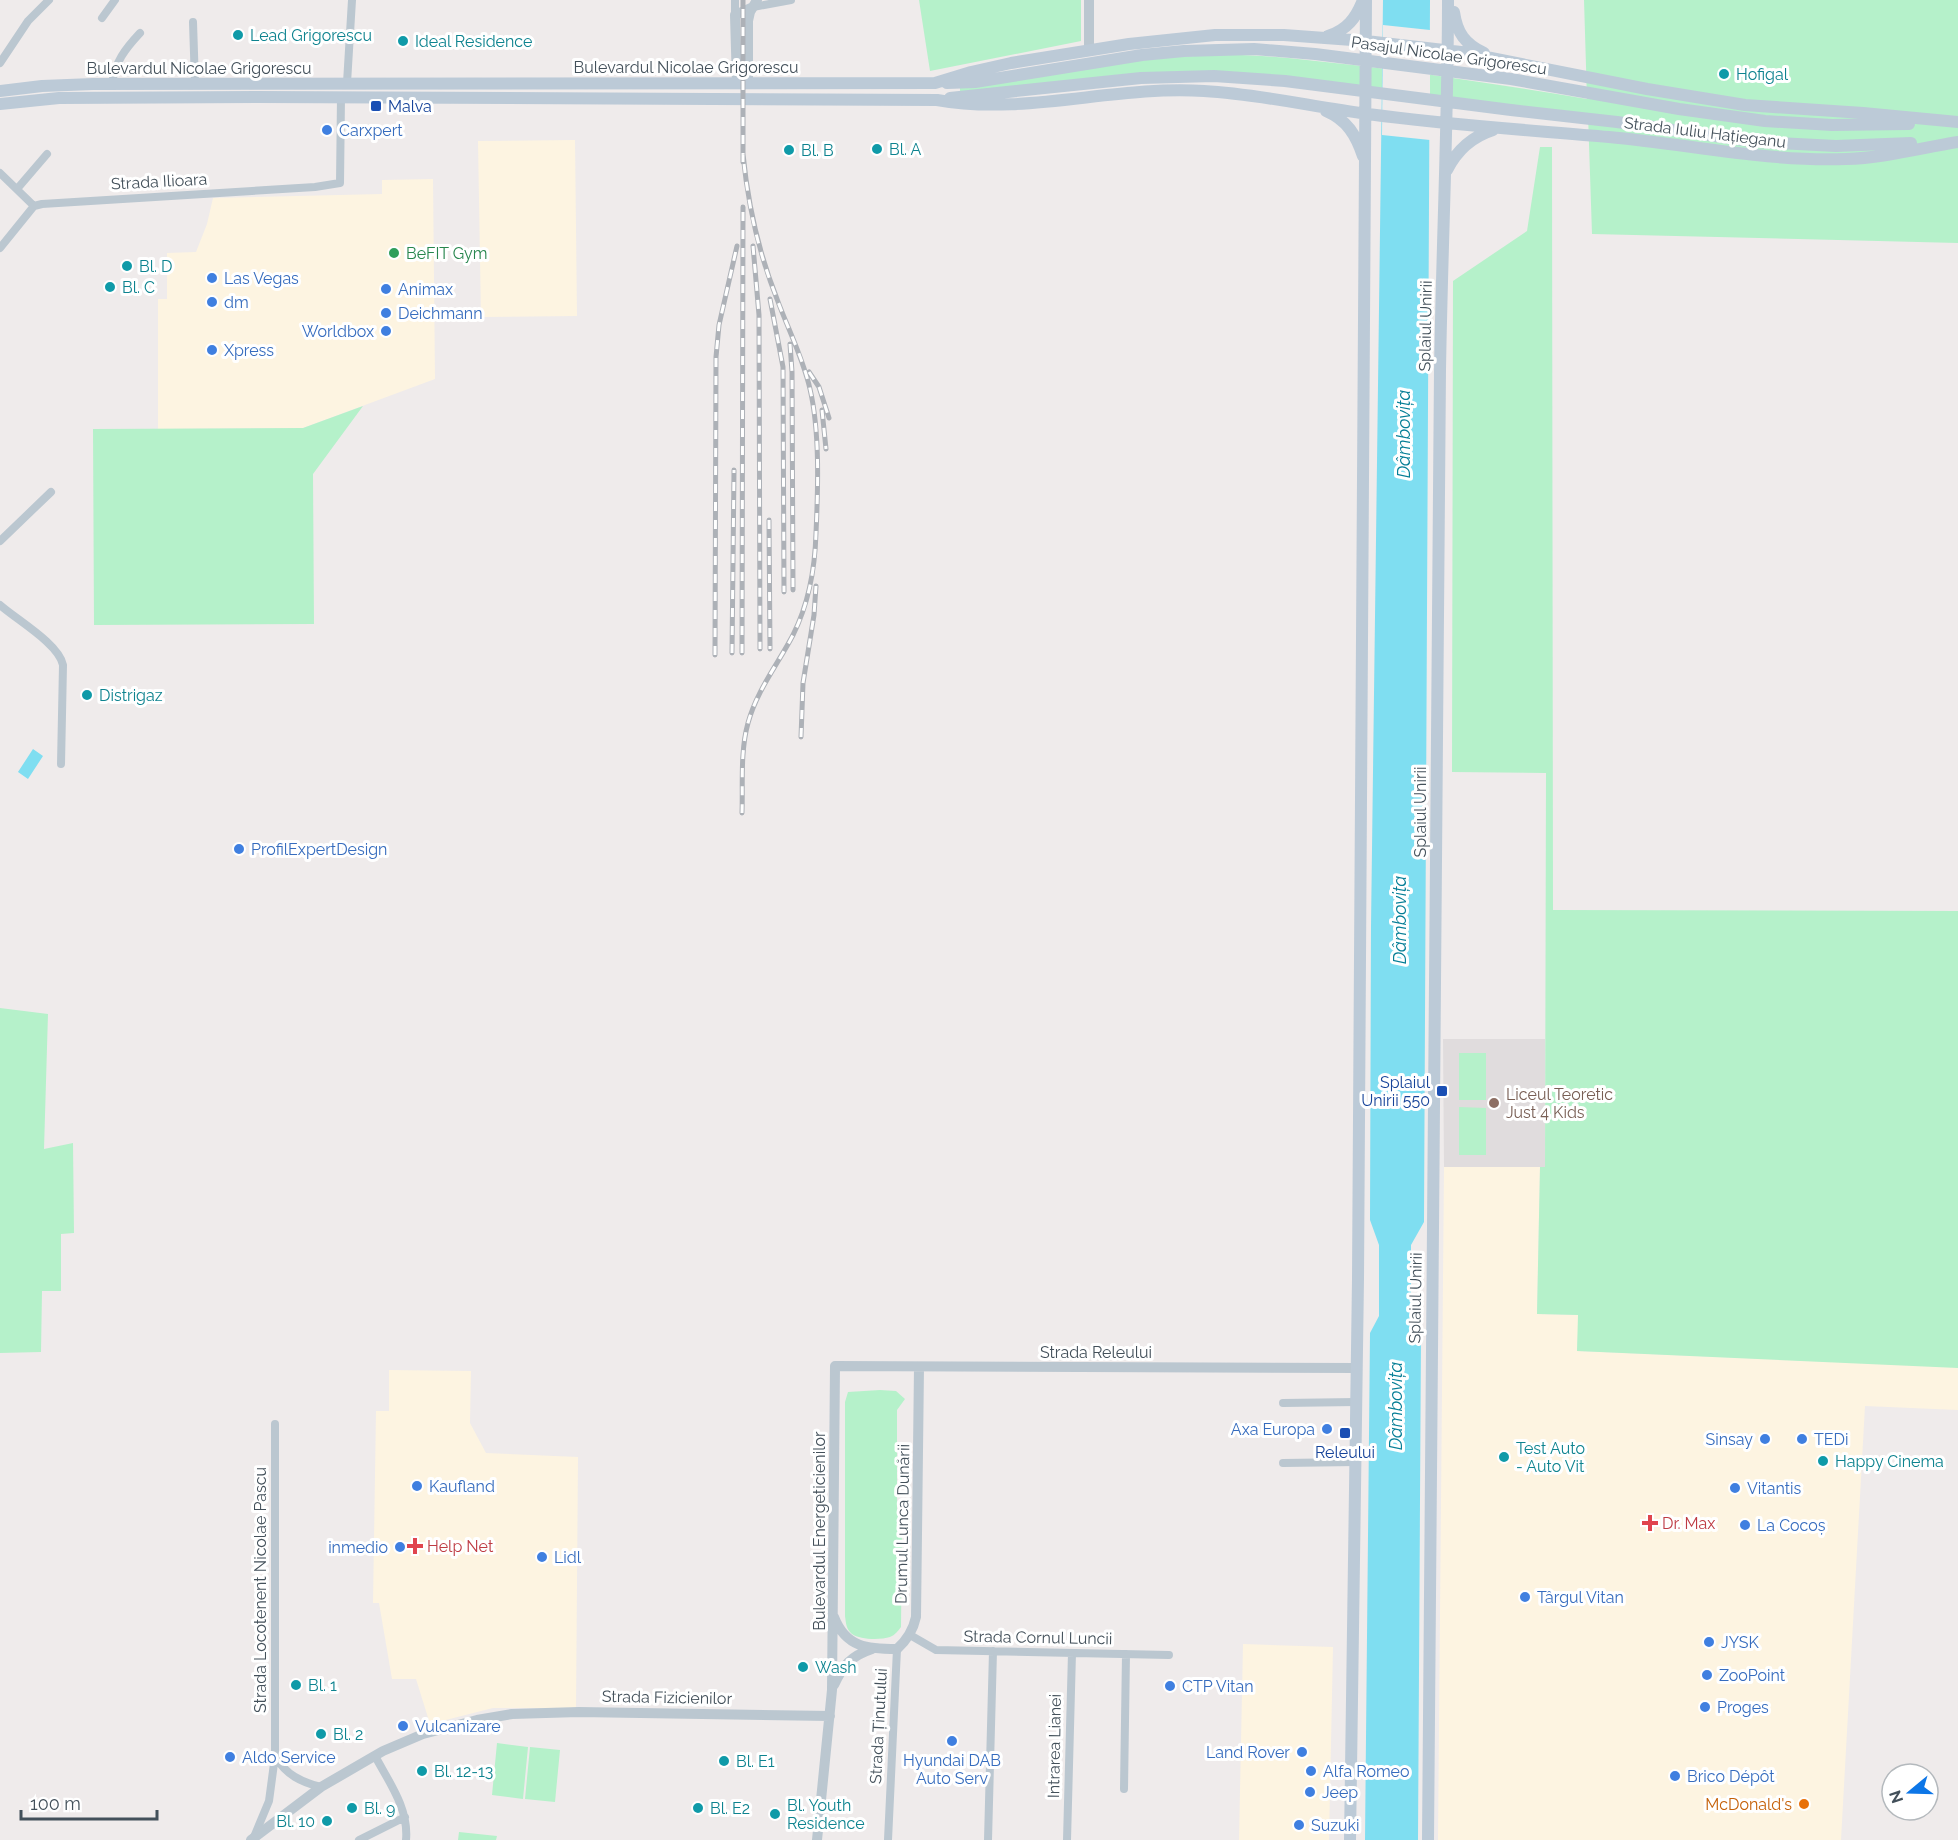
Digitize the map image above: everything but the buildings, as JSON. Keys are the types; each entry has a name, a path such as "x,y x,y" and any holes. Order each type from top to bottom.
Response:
{"main road":[{"path":"1321,38 1348,26 1364,0"},
{"path":"1350,1840 1357,1368 1366,41 1364,0"},
{"path":"1450,0 1461,36 1470,45 1496,58"},
{"name":"Splaiul Unirii","path":"1428,1840 1440,376 1450,0"},
{"name":"Bulevardul Nicolae Grigorescu","path":"0,91 49,86 112,84 935,83 982,69 1089,49 1215,35 1321,38 1448,50"},
{"name":"Pasajul Nicolae Grigorescu","path":"935,83 975,82 1123,58 1184,51 1240,49 1315,54 1510,79 1766,122 1832,125 1958,123"},
{"name":"Strada Iuliu Hațieganu","path":"1448,50 1605,82 1737,104 1863,113 1958,123"},
{"path":"937,100 1104,81 1166,76 1214,76 1314,85 1617,122 1724,138 1797,145 1858,146 1958,141"},
{"path":"341,97 347,83"},
{"name":"Bulevardul Nicolae Grigorescu","path":"0,104 59,98 341,97 937,100 970,105 1002,105 1131,92 1185,90 1250,95 1365,114 1447,124"},
{"path":"1311,105 1345,122 1357,141 1365,164"},
{"name":"Strada Iuliu Hațieganu","path":"1447,124 1637,140 1755,156 1819,159 1865,158 1958,141"},
{"path":"1446,173 1454,157 1465,144 1480,134 1497,128"}],"street":[{"path":"0,63 28,21 49,0"},
{"path":"102,18 115,0"},
{"path":"347,83 352,0"},
{"path":"735,0 742,84"},
{"path":"735,15 755,3 791,0"},
{"path":"1089,0 1089,49"},
{"path":"742,84 748,26 755,3"},
{"path":"193,21 195,84"},
{"path":"112,84 113,73 119,59 140,33"},
{"name":"Strada Ilioara","path":"34,206 58,202 315,187 340,183 341,97"},
{"path":"17,189 47,154"},
{"path":"0,173 34,206 0,248"},
{"path":"0,541 51,492"},
{"path":"0,605 62,658 61,764"},
{"name":"Strada Releului","path":"835,1366 1357,1368"},
{"name":"Bulevardul Energeticienilor","path":"818,1840 832,1690 835,1366"},
{"name":"Drumul Lunca Dunării","path":"910,1635 916,1617 919,1367"},
{"path":"1283,1403 1356,1402"},
{"name":"Strada Locotenent Nicolae Pascu","path":"253,1840 268,1801 275,1755 275,1424"},
{"path":"1283,1463 1356,1462"},
{"path":"833,1615 838,1627 849,1640 872,1649"},
{"path":"832,1690 844,1665 860,1653 872,1649 897,1649 910,1635"},
{"name":"Strada Cornul Luncii","path":"910,1635 936,1650 1169,1655"},
{"name":"Strada Ținutului","path":"888,1840 897,1649"},
{"path":"988,1840 993,1651"},
{"name":"Intrarea Lianei","path":"1067,1840 1072,1653"},
{"path":"1124,1789 1126,1654"},
{"name":"Strada Fizicienilor","path":"253,1840 321,1787 375,1756 437,1730 447,1723 461,1719 494,1712 503,1714 602,1712 830,1716"},
{"path":"275,1755 289,1774 298,1780 321,1787"},
{"path":"375,1756 404,1813 406,1840"},
{"path":"359,1840 404,1813"}],"shaded area":[{"path":"575,140 577,316 481,317 478,141"},
{"path":"433,179 435,379 303,428 158,429 158,299 167,299 167,253 196,252 207,224 213,198 382,194 382,180"},
{"name":"Liceul Teoretic Just 4 Kids","path":"1443,1039 1545,1039 1545,1167 1444,1167"},
{"path":"1444,1167 1540,1167 1537,1314 1579,1315 1577,1351 1958,1367 1958,1410 1865,1406 1841,1840 1438,1840"},
{"path":"389,1370 471,1371 470,1423 486,1453 578,1457 576,1708 493,1708 430,1724 416,1679 392,1679 379,1603 373,1603 376,1411 389,1411"},
{"path":"1243,1644 1333,1647 1329,1840 1239,1840"}],"green space":[{"path":"919,0 1081,0 1081,41 930,71"},
{"path":"1584,0 1958,0 1958,243 1592,234 1588,114 1263,75 960,92 960,88 1095,66 1163,58 1231,55 1277,57 1382,69 1470,80 1587,99"},
{"path":"1540,147 1552,147 1553,910 1958,911 1958,1368 1577,1351 1578,1315 1537,1314 1540,1167 1545,1167 1546,773 1452,772 1453,281 1527,231"},
{"path":"363,406 313,474 314,624 94,625 93,429 303,428"},
{"path":"0,1008 48,1014 44,1149 73,1143 74,1233 61,1234 61,1291 42,1291 41,1352 0,1353"},
{"path":"1459,1053 1486,1053 1486,1100 1459,1100"},
{"path":"1459,1107 1486,1108 1486,1155 1459,1155"},
{"path":"896,1391 905,1399 897,1410 897,1513 902,1524 901,1627 890,1637 871,1639 852,1634 847,1628 845,1616 845,1402 848,1392"},
{"path":"497,1743 528,1747 523,1799 492,1795"},
{"path":"530,1747 560,1750 555,1802 525,1799"},
{"path":"459,1832 497,1836 496,1840 458,1840"}],"water":[{"name":"Dâmbovița","path":"1383,0 1430,0 1424,1222 1411,1245 1411,1315 1421,1333 1418,1840 1365,1840 1370,1333 1379,1316 1379,1245 1370,1220 1371,926"},
{"path":"33,749 43,756 28,779 18,772"}],"pier":[{"path":"1383,25 1430,30 1430,140 1382,135"}],"railway":[{"path":"743,0 743,162"},
{"path":"742,813 743,757 748,723 762,688 799,623 813,572 818,479 817,442 810,389 759,246 743,154"},
{"path":"742,653 743,207"},
{"path":"715,655 716,357 719,325 737,246"},
{"path":"753,246 759,315 760,649"},
{"path":"770,299 783,367 784,592"},
{"path":"790,344 793,590"},
{"path":"809,372 819,387 829,418"},
{"path":"822,410 826,449"},
{"path":"732,653 734,470"},
{"path":"769,520 770,649"},
{"path":"801,737 803,683 814,615 816,586"}],"place":[{"name":"Lead Grigorescu","path":"238,35"},
{"name":"Ideal Residence","path":"403,41"},
{"name":"Hofigal","path":"1724,74"},
{"name":"Malva","path":"376,106"},
{"name":"Carxpert","path":"327,130"},
{"name":"Bl. A","path":"877,149"},
{"name":"Bl. B","path":"789,150"},
{"name":"BeFIT Gym","path":"394,253"},
{"name":"Bl. D","path":"127,266"},
{"name":"Las Vegas","path":"212,278"},
{"name":"Bl. C","path":"110,287"},
{"name":"Animax","path":"386,289"},
{"name":"dm","path":"212,302"},
{"name":"Deichmann","path":"386,313"},
{"name":"Worldbox","path":"386,331"},
{"name":"Xpress","path":"212,350"},
{"name":"Distrigaz","path":"87,695"},
{"name":"ProfilExpertDesign","path":"239,849"},
{"name":"Splaiul Unirii 550","path":"1442,1091"},
{"name":"Liceul Teoretic Just 4 Kids","path":"1494,1103"},
{"name":"Axa Europa","path":"1327,1429"},
{"name":"Releului","path":"1345,1433"},
{"name":"Sinsay","path":"1765,1439"},
{"name":"TEDi","path":"1802,1439"},
{"name":"Test Auto - Auto Vit","path":"1504,1457"},
{"name":"Happy Cinema","path":"1823,1461"},
{"name":"Kaufland","path":"417,1486"},
{"name":"Vitantis","path":"1735,1488"},
{"name":"Dr. Max","path":"1650,1523"},
{"name":"La Cocoș","path":"1745,1525"},
{"name":"Help Net","path":"415,1546"},
{"name":"inmedio","path":"400,1547"},
{"name":"Lidl","path":"542,1557"},
{"name":"Târgul Vitan","path":"1525,1597"},
{"name":"JYSK","path":"1709,1642"},
{"name":"Wash","path":"803,1667"},
{"name":"ZooPoint","path":"1707,1675"},
{"name":"Bl. 1","path":"296,1685"},
{"name":"CTP Vitan","path":"1170,1686"},
{"name":"Proges","path":"1705,1707"},
{"name":"Vulcanizare","path":"403,1726"},
{"name":"Bl. 2","path":"321,1734"},
{"name":"Hyundai DAB Auto Serv","path":"952,1741"},
{"name":"Land Rover","path":"1302,1752"},
{"name":"Aldo Service","path":"230,1757"},
{"name":"Bl. E1","path":"724,1761"},
{"name":"Bl. 12-13","path":"422,1771"},
{"name":"Alfa Romeo","path":"1311,1771"},
{"name":"Brico Dépôt","path":"1675,1776"},
{"name":"Jeep","path":"1310,1792"},
{"name":"McDonald's","path":"1804,1804"},
{"name":"Bl. 9","path":"352,1808"},
{"name":"Bl. E2","path":"698,1808"},
{"name":"Bl. Youth Residence","path":"775,1814"},
{"name":"Bl. 10","path":"327,1821"},
{"name":"Suzuki","path":"1299,1825"}]}
